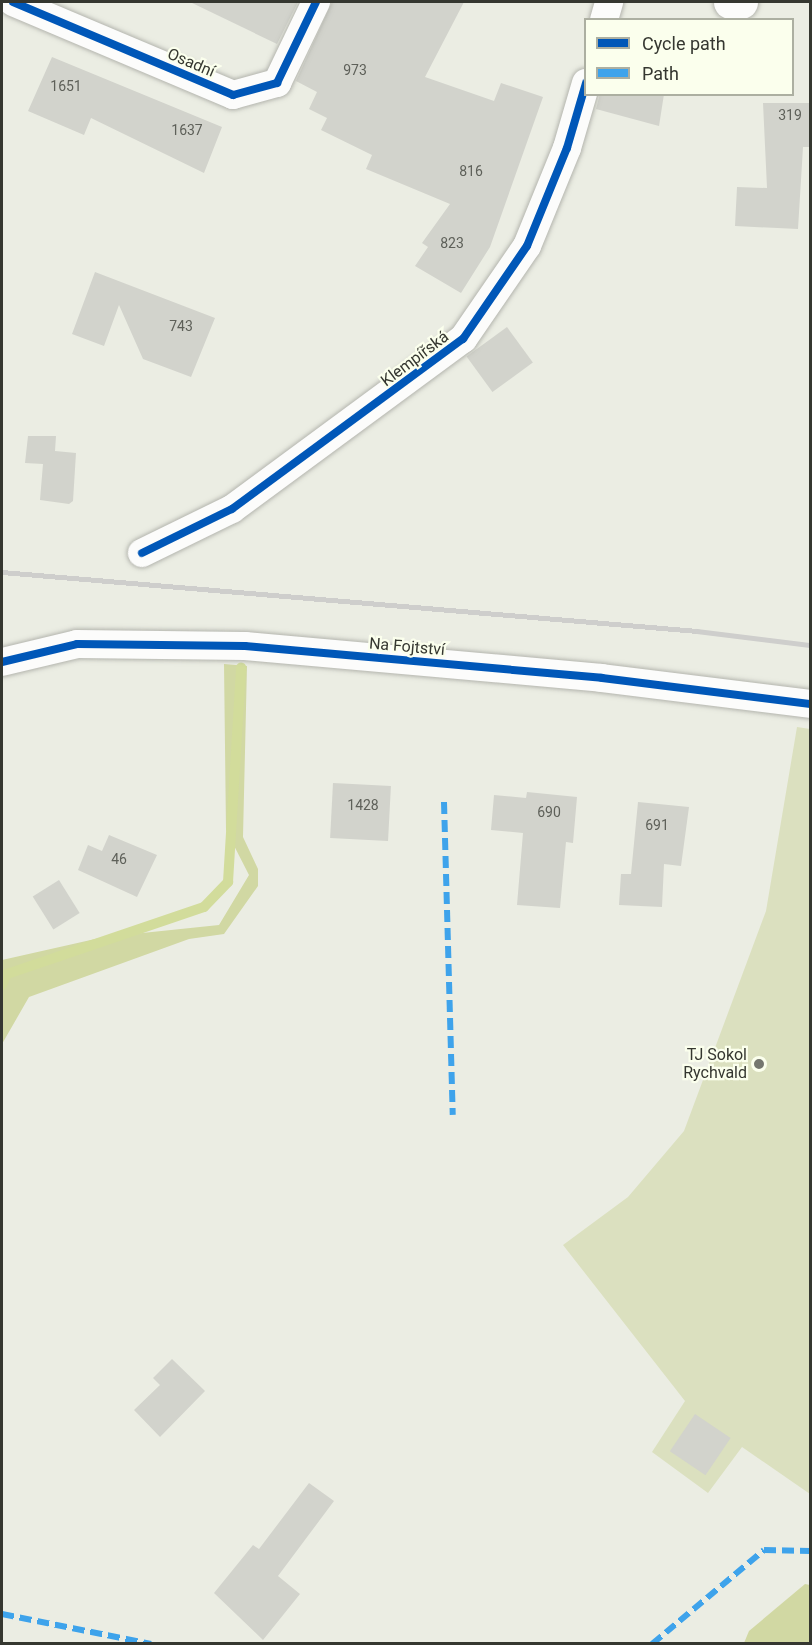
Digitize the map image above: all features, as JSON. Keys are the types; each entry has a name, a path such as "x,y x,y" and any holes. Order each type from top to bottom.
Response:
{"main road":[{"path":"730,2 741,2"}],"street":[{"name":"Osadní","path":"13,2 233,95 277,83 316,2"},
{"path":"605,18 609,2"},
{"name":"Klempířská","path":"142,553 232,509 463,339 527,246 567,148 584,87"},
{"name":"Na Fojtství","path":"2,662 77,644 245,646 602,678 810,704"}],"green space":[{"path":"224,664 247,666 243,837 258,869 258,886 224,934 189,939 29,997 2,1044 2,960 104,937 219,925 249,875 226,830"},
{"name":"TJ Sokol Rychvald","path":"797,727 810,729 810,1494 742,1447 708,1493 652,1452 685,1401 563,1245 628,1197 684,1131 766,911"},
{"path":"805,1584 810,1585 810,1643 744,1643 749,1631"}],"building":[{"path":"190,2 298,2 277,44"},
{"path":"332,2 464,2 425,77 494,101 501,83 543,97 490,247 461,293 415,266 428,247 422,243 450,204 366,169 372,155 321,130 327,118 309,109 317,92 296,81"},
{"path":"52,57 222,127 204,173 91,118 84,135 28,111"},
{"path":"599,96 664,96 659,126 596,109"},
{"path":"763,103 810,103 810,147 803,147 798,229 735,226 737,187 767,188"},
{"path":"95,272 215,318 191,377 143,359 119,305 104,346 72,334"},
{"path":"507,327 533,363 492,392 467,356"},
{"path":"28,436 56,436 55,451 76,453 73,501 69,504 40,500 43,464 25,463"},
{"path":"333,783 391,786 388,841 330,838"},
{"path":"527,792 577,797 573,843 566,842 560,908 517,905 523,833 491,830 494,795 526,798"},
{"path":"638,802 689,807 681,866 664,864 662,907 619,905 621,874 631,874"},
{"path":"109,835 157,855 137,897 78,870 88,845 102,851"},
{"path":"59,880 80,913 53,930 33,896"},
{"path":"172,1359 205,1391 160,1437 134,1410 160,1385 153,1378"},
{"path":"695,1414 731,1438 705,1475 670,1451"},
{"path":"309,1483 334,1501 278,1576 300,1594 263,1640 214,1593 253,1545 259,1549"}],"waterway":[{"path":"2,985 7,974 204,907 228,882 241,667"}],"railway":[{"path":"2,572 697,631 810,645"}],"marked path":[{"path":"444,802 453,1115"},
{"path":"652,1644 764,1550 810,1551"},
{"path":"2,1614 151,1644"}],"cycle path":[{"path":"13,2 233,95 277,83 316,2"},
{"path":"142,553 232,509 463,339 527,246 567,148 584,90"},
{"path":"2,662 77,644 245,646 602,678 810,704"}],"place":[{"name":"TJ Sokol Rychvald","path":"759,1064"}]}
